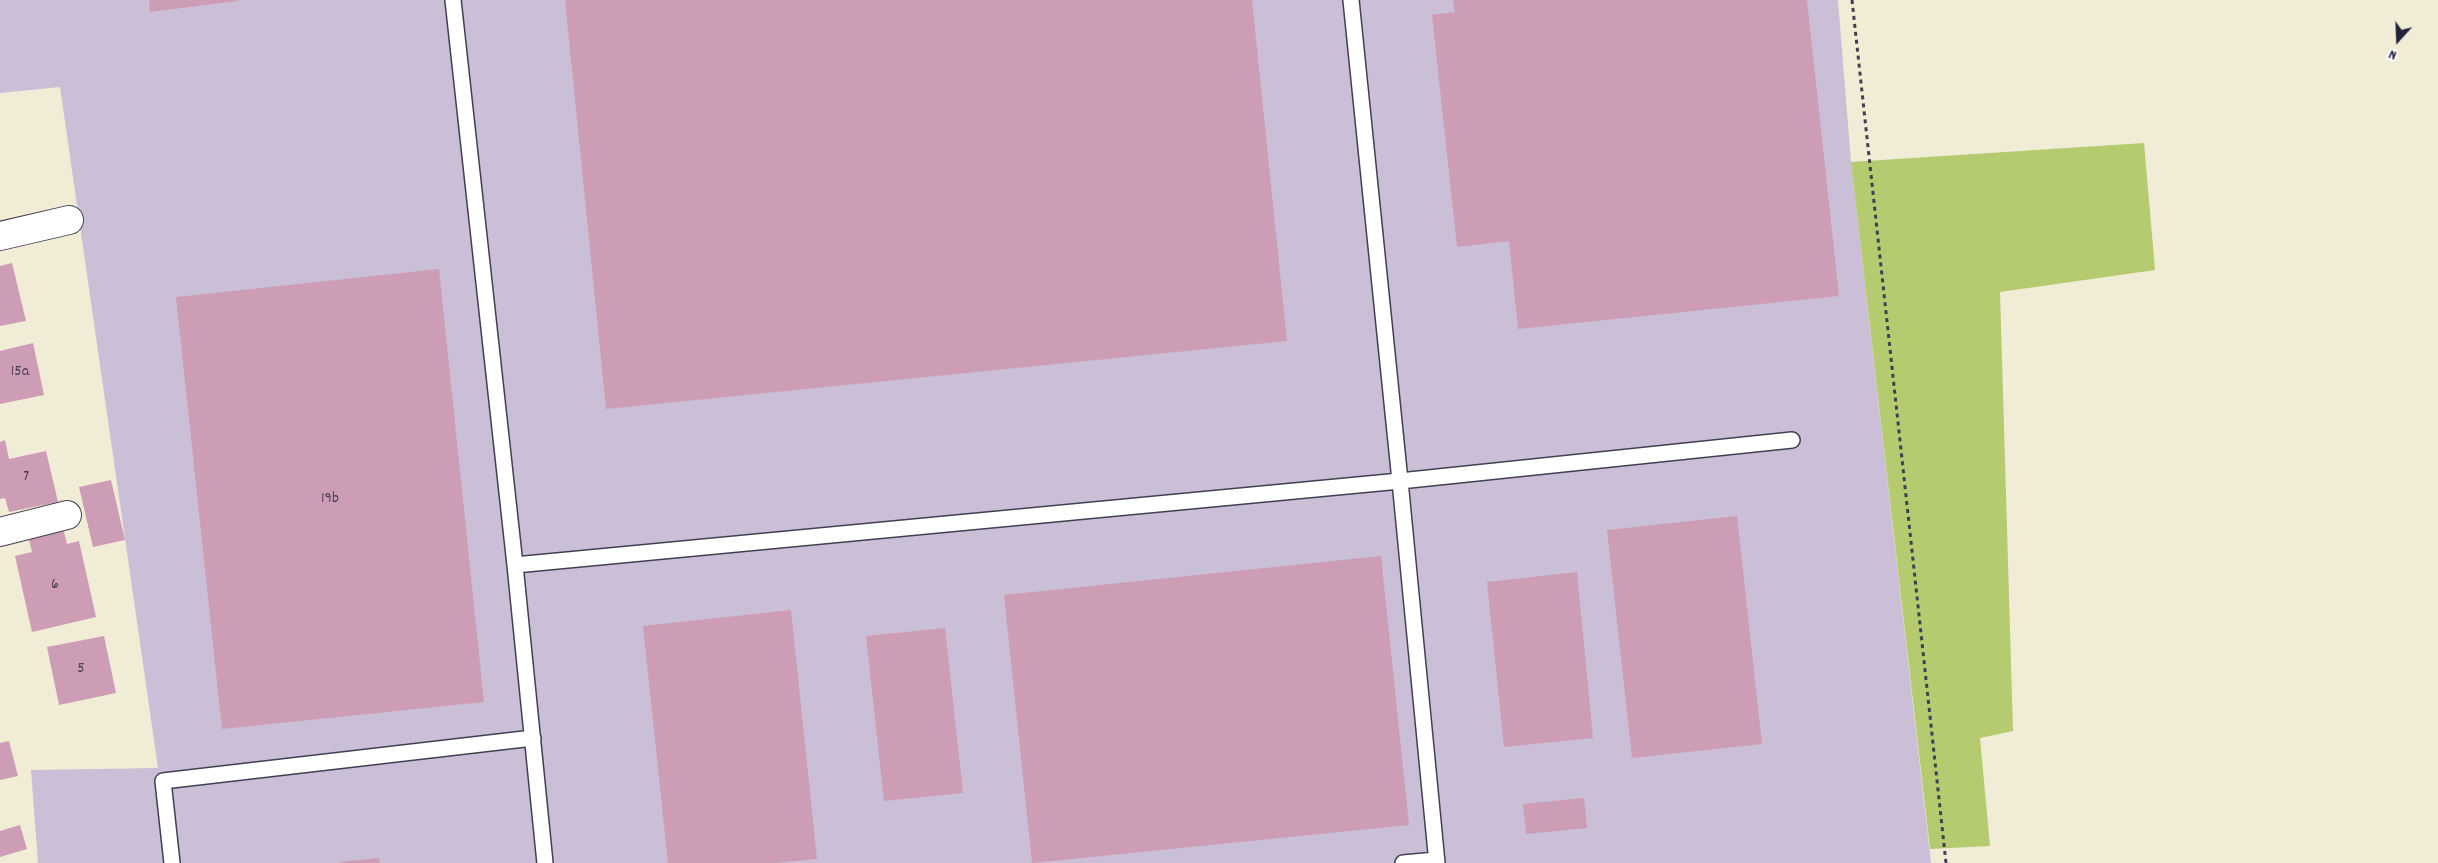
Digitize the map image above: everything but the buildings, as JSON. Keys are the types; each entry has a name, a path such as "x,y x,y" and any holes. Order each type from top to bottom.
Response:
{"street":[{"path":"0,236 69,220"},
{"path":"0,532 67,515"}],"lane":[{"path":"453,0 515,565 545,863"},
{"path":"1351,0 1400,481 1436,862 1403,863"},
{"path":"515,565 1400,481 1792,440"},
{"path":"172,863 163,781 533,738"}],"path":[{"path":"1852,0 1946,863"}],"shaded area":[{"path":"0,0 1838,0 1851,162 1931,863 38,863 31,770 158,768 60,87 0,93"}],"green space":[{"path":"2144,143 2155,270 2000,292 2013,731 1980,738 1990,846 1930,849 1851,162"}]}
